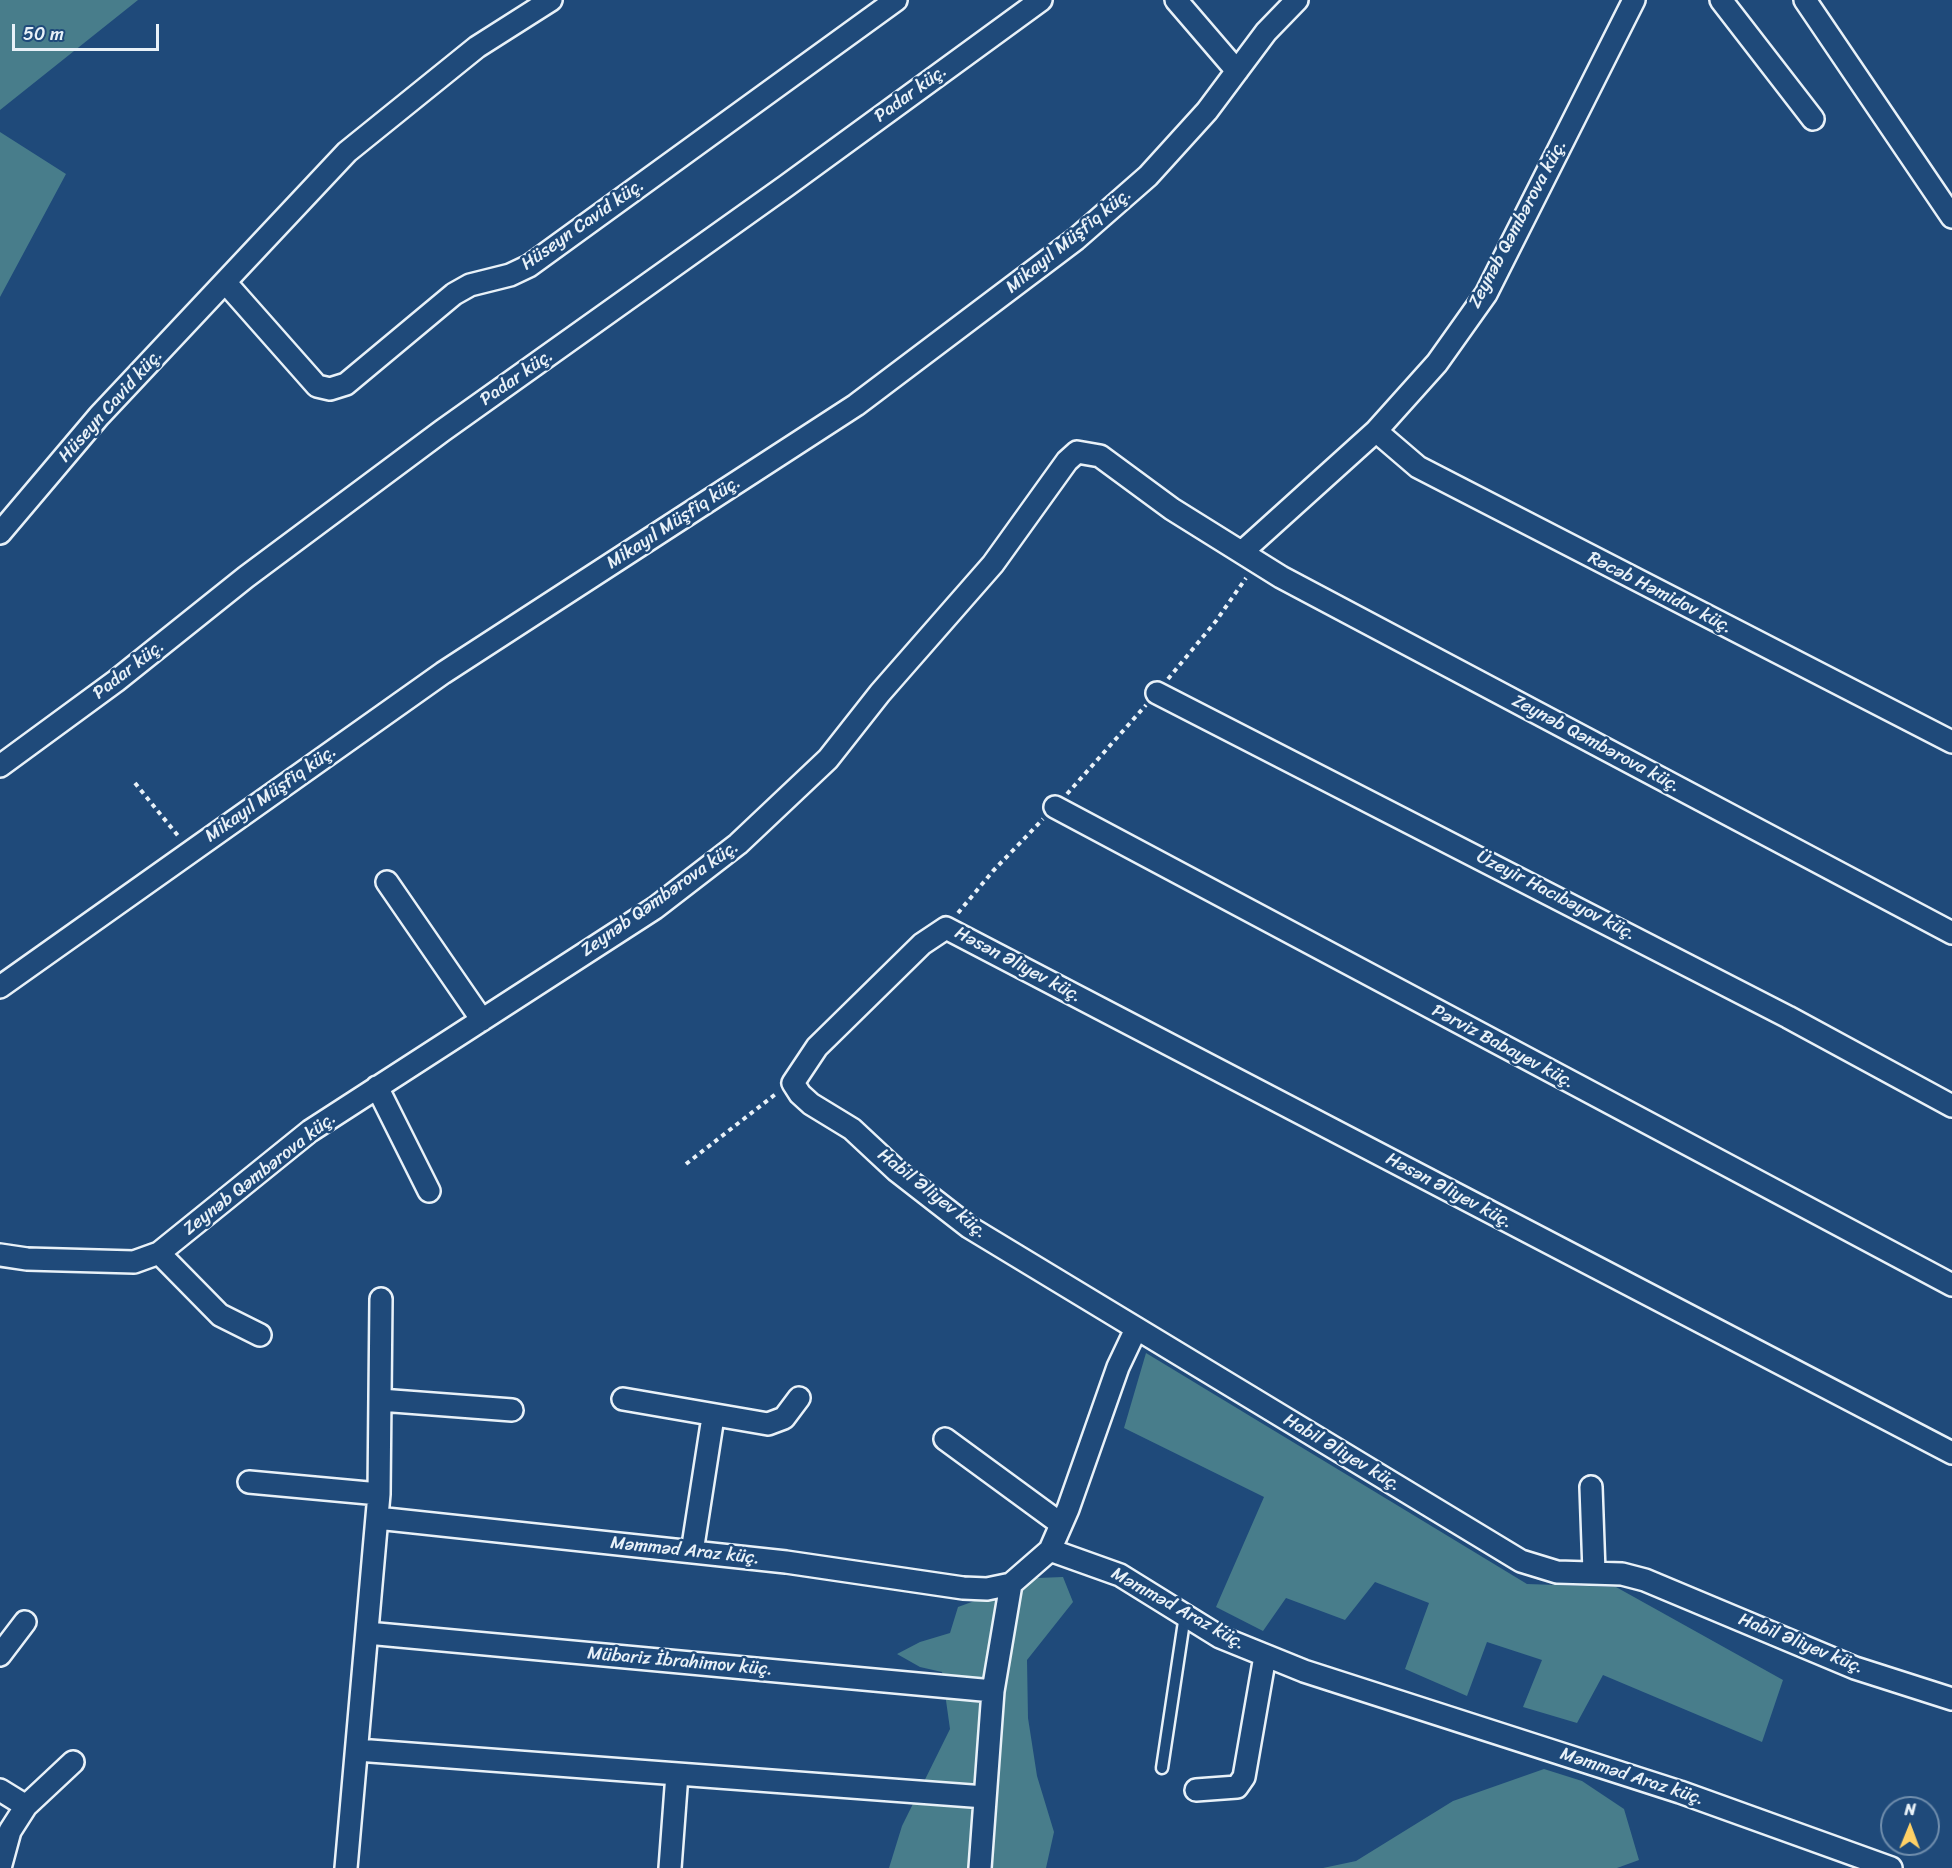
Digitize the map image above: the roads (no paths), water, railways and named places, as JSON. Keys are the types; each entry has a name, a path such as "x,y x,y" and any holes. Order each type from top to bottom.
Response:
{"street":[{"name":"Hüseyn Cavid küç.","path":"0,533 99,416 347,152 477,47 551,0"},
{"name":"Hüseyn Cavid küç.","path":"225,282 317,386 330,389 346,384 454,294 470,285 510,276 529,266 896,0"},
{"name":"Padar küç.","path":"0,766 116,681 246,577 442,431 786,186 1041,0"},
{"path":"1176,0 1237,71"},
{"name":"Mikayıl Müşfiq küç.","path":"0,987 443,673 856,405 1084,232 1148,176 1207,111 1266,32 1297,0"},
{"name":"Zeynəb Qəmbərova küç.","path":"1250,557 1376,431 1437,363 1486,294 1634,0"},
{"path":"1721,0 1813,119"},
{"path":"1805,0 1952,218"},
{"name":"Rəcəb Həmidov küç.","path":"1376,431 1418,467 1952,742"},
{"name":"Zeynəb Qəmbərova küç.","path":"0,1255 27,1259 134,1262 159,1253 310,1131 655,908 738,844 804,784 993,564 1067,461 1077,452 1100,456 1172,509 1250,557 1952,933"},
{"name":"Üzeyir Hacıbəyov küç.","path":"1156,693 1611,925 1952,1106"},
{"name":"Pərviz Babayev küç.","path":"1055,807 1952,1285"},
{"path":"387,882 482,1020"},
{"name":"Habil Əliyev küç.","path":"946,928 922,944 817,1047 793,1083 800,1094 811,1104 852,1129 897,1171 969,1227 1521,1561 1557,1572 1622,1574 1645,1580 1855,1668 1952,1699"},
{"name":"Həsən Əliyev küç.","path":"946,928 1952,1454"},
{"path":"377,1087 429,1191"},
{"path":"159,1253 220,1315 260,1335"},
{"path":"346,1868 379,1494 381,1299"},
{"path":"980,1868 993,1691 1011,1584 1050,1550 1092,1446 1118,1367 1136,1329"},
{"path":"623,1399 713,1417 768,1424 784,1418 799,1398"},
{"path":"380,1400 512,1410"},
{"path":"692,1552 713,1417"},
{"path":"945,1439 1061,1524"},
{"path":"249,1482 379,1494"},
{"path":"1591,1486 1594,1572"},
{"name":"Məmməd Araz küç.","path":"377,1518 786,1562 963,1588 987,1589 1011,1584"},
{"name":"Məmməd Araz küç.","path":"1050,1550 1120,1575 1220,1637 1304,1671 1680,1792 1891,1868"},
{"path":"0,1655 25,1622"},
{"name":"Mübariz İbrahimov küç.","path":"367,1633 993,1691"},
{"path":"1196,1790 1237,1786 1244,1777 1265,1656"},
{"path":"357,1750 985,1797"},
{"path":"0,1868 10,1831 26,1806 73,1762"},
{"path":"670,1868 677,1774"},
{"path":"0,1790 26,1806"}],"lane":[{"path":"1162,1768 1185,1616"}]}
